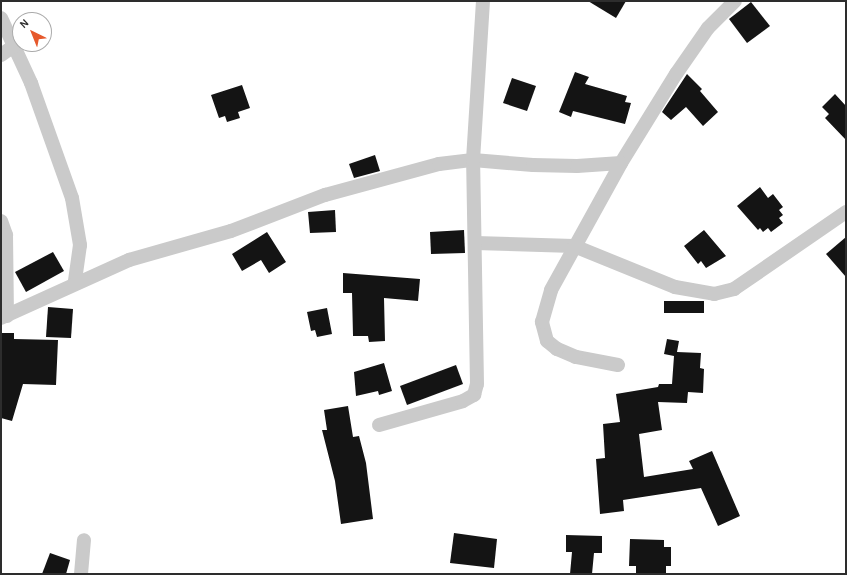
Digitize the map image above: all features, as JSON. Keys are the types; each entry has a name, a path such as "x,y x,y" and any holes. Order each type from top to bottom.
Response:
{"street":[{"path":"380,425 463,400 474,395 478,372 473,160 483,1"},
{"path":"618,366 576,357 557,349 547,341 542,322 543,310 574,246 621,163 676,74 708,28 735,1"},
{"path":"1,18 12,42"},
{"path":"1,55 12,47"},
{"path":"17,52 31,83 72,198 80,245 75,282"},
{"path":"1,221 6,235 4,317 75,282 129,260 231,231 325,195 439,164 473,160 533,165 621,163"},
{"path":"475,243 574,246 675,287 704,293 723,293 734,289 846,212"},
{"path":"81,574 84,540"}],"building":[{"path":"588,1 626,1 616,18"},
{"path":"751,2 770,26 747,43 729,19"},
{"path":"575,72 589,77 585,84 627,96 625,102 631,103 625,124 573,111 571,117 559,112"},
{"path":"687,74 702,89 700,91 718,112 703,126 686,107 671,120 662,112"},
{"path":"512,78 536,86 527,111 503,103"},
{"path":"242,85 250,108 238,112 240,118 227,122 225,116 219,118 211,95"},
{"path":"835,94 846,106 846,140 825,118 829,114 822,107"},
{"path":"375,155 380,171 354,178 349,164"},
{"path":"760,187 768,198 773,194 783,207 779,210 783,215 779,218 783,223 771,232 768,228 763,232 760,228 758,230 737,206"},
{"path":"335,210 336,232 310,233 308,212"},
{"path":"464,230 465,253 431,254 430,232"},
{"path":"704,230 726,256 706,268 701,261 698,264 684,246"},
{"path":"267,232 286,262 269,273 261,260 242,271 232,254"},
{"path":"846,237 846,277 826,254"},
{"path":"53,252 64,271 26,292 15,272"},
{"path":"343,273 420,279 418,301 384,298 385,341 369,342 368,336 353,336 352,293 343,293"},
{"path":"664,301 704,301 704,313 664,313"},
{"path":"48,307 73,309 71,338 46,337"},
{"path":"327,308 332,334 317,337 315,330 311,331 307,312"},
{"path":"1,333 14,333 14,339 58,340 56,385 23,384 12,421 1,418"},
{"path":"667,339 679,341 677,352 701,353 700,368 704,369 703,393 688,392 687,403 658,402 662,430 639,434 644,477 693,469 689,461 712,451 740,516 718,526 701,488 623,500 624,511 600,514 596,459 605,458 603,424 620,422 616,394 658,387 659,384 672,384 674,356 664,354"},
{"path":"384,363 392,391 379,395 378,391 356,396 354,372"},
{"path":"456,365 463,384 407,405 400,386"},
{"path":"348,406 353,437 359,436 366,463 373,519 341,524 335,481 322,430 327,430 324,410"},
{"path":"454,533 497,539 494,568 450,563"},
{"path":"566,535 602,536 602,553 594,553 592,574 570,574 572,552 566,552"},
{"path":"630,539 664,540 664,547 671,547 671,566 666,566 666,574 636,574 636,566 629,566"},
{"path":"50,553 70,560 66,574 42,574"}]}
